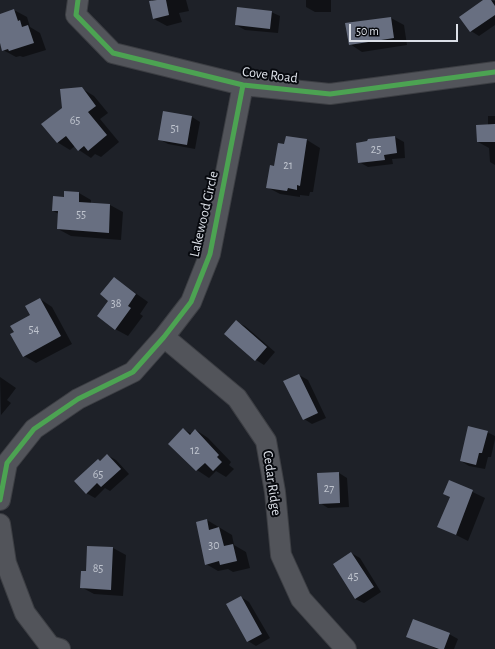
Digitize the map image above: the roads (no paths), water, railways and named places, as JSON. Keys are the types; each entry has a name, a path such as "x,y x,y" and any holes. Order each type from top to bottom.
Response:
{"street":[{"name":"Cove Road","path":"78,0 76,15 113,53 243,85 330,94 495,72"},
{"name":"Lakewood Circle","path":"0,500 8,463 34,429 78,399 133,372 164,337 191,302 210,254 243,85"},
{"name":"Cedar Ridge","path":"164,337 237,398 266,441 275,492 281,555 301,599 346,649"},
{"path":"0,524 6,563 25,613 50,646 60,649"}]}
